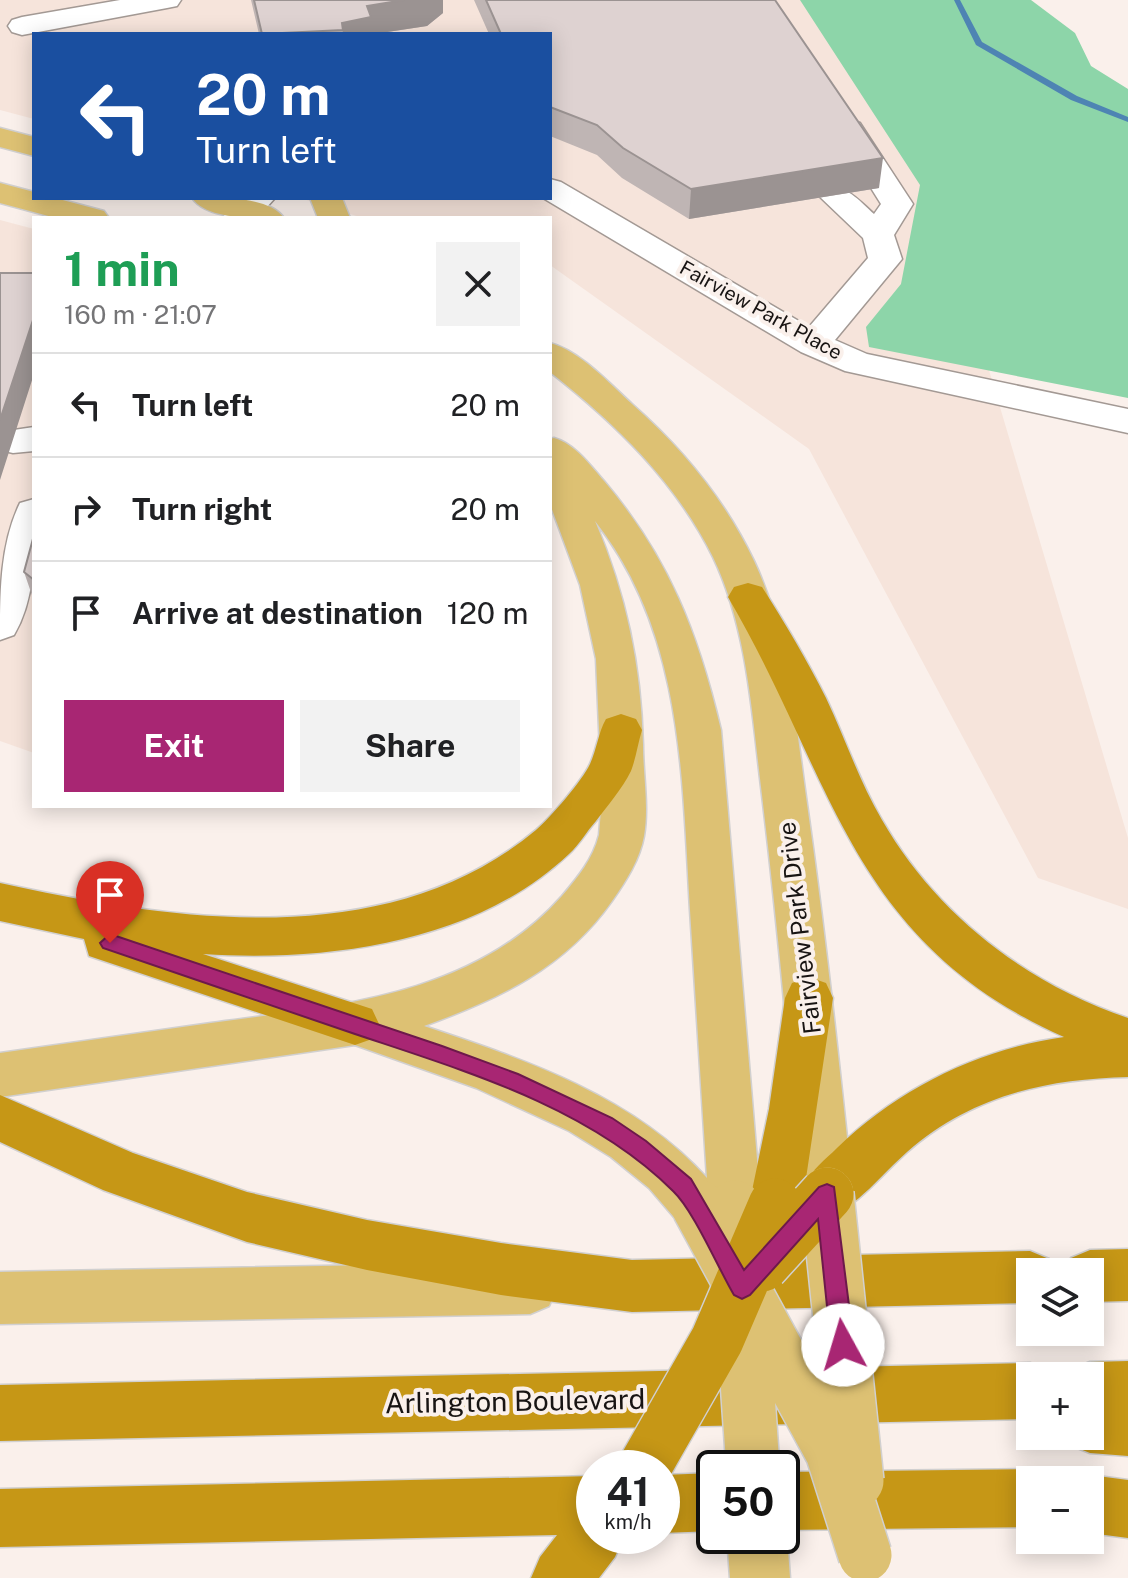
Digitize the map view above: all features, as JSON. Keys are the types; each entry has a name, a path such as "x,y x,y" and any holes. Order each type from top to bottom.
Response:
{"highway":[{"path":"748,597 811,712 845,793 870,838 919,909 952,943 998,979 1053,1011 1128,1039"},
{"path":"0,904 112,926 202,934 292,935 365,928 420,917 498,886 533,859 574,819 607,774 621,730"},
{"path":"0,904 355,1024"},
{"path":"656,1450 677,1417 742,1288 759,1203 794,1109 809,998"},
{"path":"759,1203 868,1150 975,1079 1025,1064 1128,1055"},
{"path":"0,1118 121,1173 247,1217 367,1245 501,1269 632,1286 1016,1277"},
{"path":"1104,1276 1128,1275"},
{"path":"1104,1390 1128,1389"},
{"name":"Arlington Boulevard","path":"0,1413 1016,1391"},
{"path":"917,1394 1016,1412"},
{"path":"1104,1426 1128,1427"},
{"path":"800,1501 1016,1498"},
{"path":"0,1518 576,1505"},
{"path":"1104,1506 1128,1509"}],"main road":[{"path":"0,137 32,146"},
{"path":"0,193 86,216"},
{"path":"215,200 253,211"},
{"name":"Fairview Park Drive","path":"552,356 638,429 689,488 734,559 748,597 778,749 809,998"},
{"path":"552,447 597,493 640,552 666,601 686,662 700,730 759,1203 866,1566"},
{"path":"18,1073 355,1024 456,996 533,955 575,916 606,874 620,845 621,730 612,631 605,600 552,463"},
{"path":"355,1024 511,1081 605,1125 665,1168 759,1203"},
{"path":"752,1450 742,1288 759,1203"},
{"path":"0,1298 632,1286"},
{"path":"742,1288 832,1452 866,1566"}],"street":[{"path":"32,32 167,0"},
{"path":"0,4 28,33"},
{"path":"831,102 897,204 878,235"},
{"name":"Fairview Park Place","path":"552,190 813,344 857,363 1128,421"},
{"path":"813,344 885,259 878,235 835,196"},
{"path":"0,625 32,519"}],"shaded area":[{"path":"0,0 879,0 1128,838 1128,909 1038,878 809,449 552,266 552,216 357,216 306,200 552,200 552,32 32,32 32,118 0,110"},
{"path":"0,220 32,228 32,752 0,741"}],"green space":[{"path":"800,0 1031,0 1075,33 1091,66 1128,89 1128,398 869,347 866,327 901,284 920,185"}],"building":[{"path":"254,0 404,0 367,6 371,17 342,23 343,30 262,32"},
{"path":"486,0 775,0 883,158 691,189 623,148 597,125 552,108 552,32 500,32"},
{"path":"0,273 32,273 32,323 0,420"},
{"path":"32,542 32,578 24,572"}],"waterway":[{"path":"957,0 979,43 1074,98 1128,120"}],"route":[{"path":"110,943 434,1052 511,1081 605,1125 665,1168 683,1186 698,1206 742,1288 827,1194 843,1345"}]}
